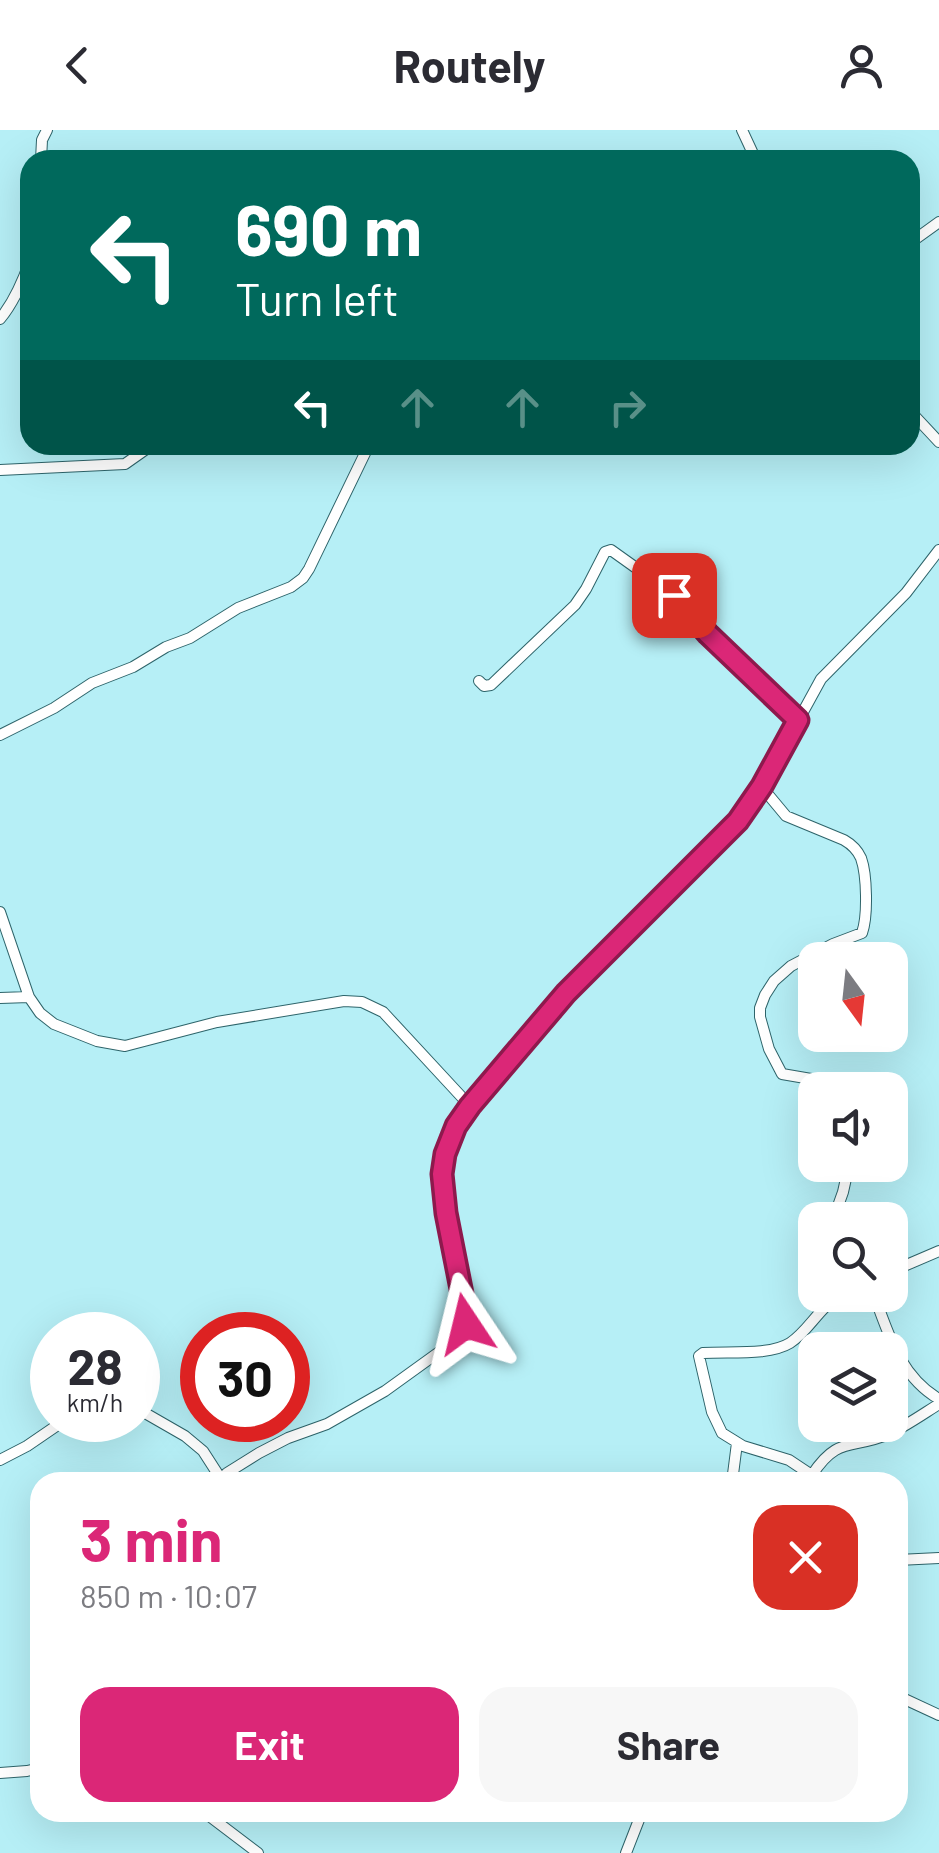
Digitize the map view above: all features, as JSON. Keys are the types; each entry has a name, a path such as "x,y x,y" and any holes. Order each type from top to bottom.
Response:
{"street":[{"path":"0,318 20,288"},
{"path":"920,422 939,442"},
{"path":"0,470 125,464 138,455"},
{"path":"0,735 54,708 92,683 190,638 238,608 299,583 364,455"},
{"path":"479,681 484,686 492,685 574,604 605,552 610,550 674,595 708,634 798,720"},
{"path":"233,1472 259,1453 327,1424 386,1391 462,1332 466,1316 442,1174 450,1138 470,1106 566,993 729,830 762,786 830,667 896,604 939,550"},
{"path":"762,786 786,816 851,844 860,857 865,890 862,933 791,966 774,982 760,1008 770,1049 782,1074 798,1077"},
{"path":"0,912 29,997 54,1024 125,1046 217,1022 344,1001 362,1002 383,1012 397,1025 470,1106"},
{"path":"0,998 29,997"},
{"path":"908,1264 939,1251"},
{"path":"807,1472 789,1460 738,1443 722,1433 699,1356 784,1345 794,1340 820,1312"},
{"path":"819,1472 824,1458 832,1451 894,1432 939,1402 905,1367 880,1312"},
{"path":"160,1422 202,1450 215,1472"},
{"path":"0,1460 32,1442"},
{"path":"734,1472 738,1443"},
{"path":"908,1560 939,1558"},
{"path":"908,1701 939,1716"},
{"path":"0,1773 30,1771"},
{"path":"217,1822 258,1853"},
{"path":"626,1853 638,1822"}],"route":[{"path":"466,1324 442,1174 456,1126 566,993 738,821 798,720 708,634 674,595"}]}
